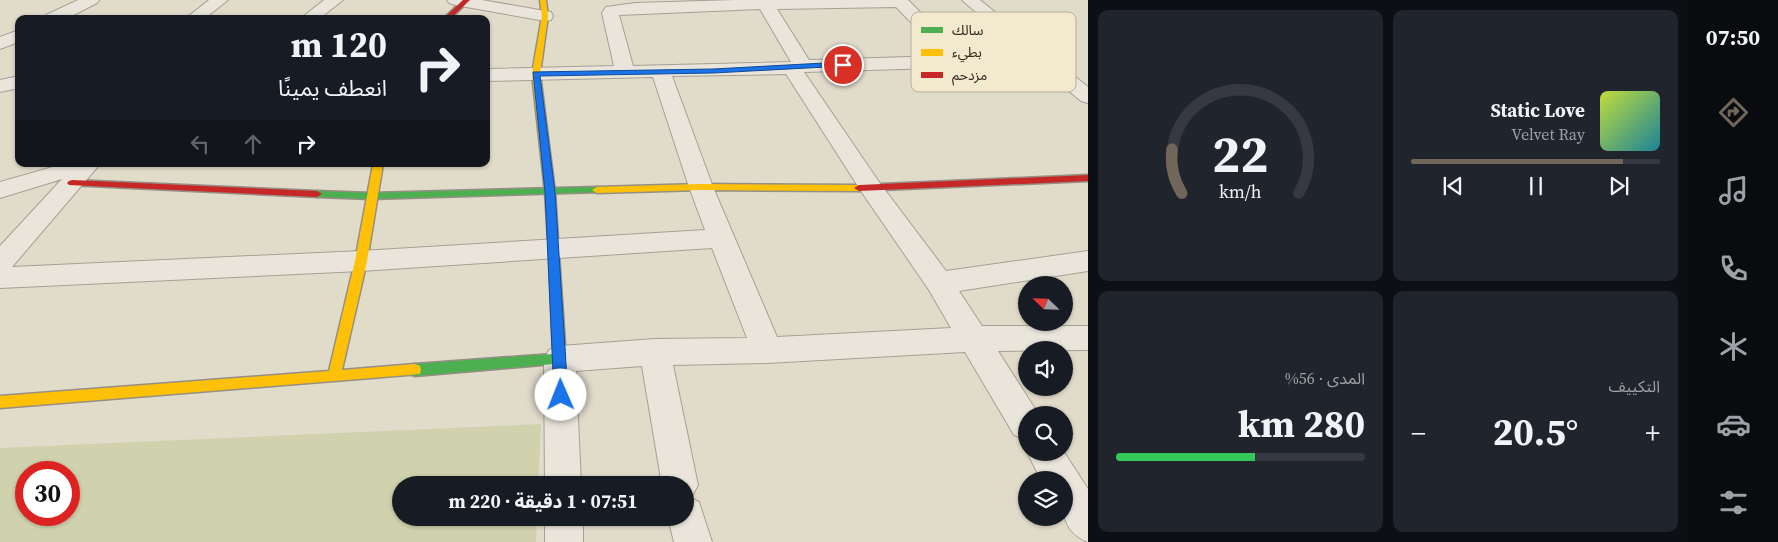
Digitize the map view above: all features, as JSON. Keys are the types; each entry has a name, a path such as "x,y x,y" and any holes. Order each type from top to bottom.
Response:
{"street":[{"path":"60,15 91,0"},
{"path":"199,15 220,0"},
{"path":"314,15 335,0"},
{"path":"970,0 984,12"},
{"path":"450,15 463,1 544,8 536,74 550,192 560,359 563,476"},
{"path":"625,73 610,13 633,4 900,1 911,12"},
{"path":"764,2 798,67 871,188 939,283 1018,411"},
{"path":"0,44 15,37"},
{"path":"490,75 625,73 911,64"},
{"path":"661,72 701,187 767,350"},
{"path":"0,86 15,83"},
{"path":"1076,87 1088,97"},
{"path":"0,190 78,167"},
{"path":"0,264 85,167"},
{"path":"334,376 361,261 377,167"},
{"path":"72,183 371,196 701,187 871,188 1088,178"},
{"path":"0,278 361,261 722,238"},
{"path":"939,283 1088,261"},
{"path":"0,402 655,352 767,350 974,339 1088,338"},
{"path":"655,352 678,476"},
{"path":"1073,499 1088,523"},
{"path":"564,526 564,542"},
{"path":"689,526 693,542"}],"green space":[{"path":"541,424 538,476 392,476 392,526 537,526 536,542 0,542 0,448"}],"traffic: fast":[{"path":"317,194 371,196 597,190"},
{"path":"415,370 560,359 554,255"}],"traffic: slow":[{"path":"543,0 545,16 536,74 550,192 554,255"},
{"path":"334,376 361,261 377,167"},
{"path":"597,190 701,187 859,188"},
{"path":"0,402 415,370"}],"traffic: jam":[{"path":"450,15 467,0"},
{"path":"859,188 1088,178"},
{"path":"72,183 317,194"}],"route":[{"path":"561,395 550,192 536,74 713,71 843,65"}]}
